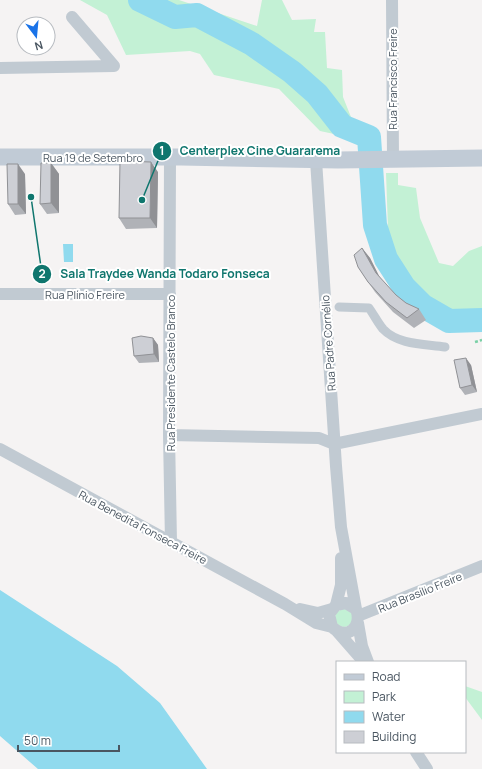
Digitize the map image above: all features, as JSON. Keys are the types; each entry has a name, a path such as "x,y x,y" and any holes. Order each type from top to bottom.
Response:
{"main road":[{"name":"Rua 19 de Setembro","path":"0,157 170,157 316,160 482,158"}],"street":[{"name":"Rua Francisco Freire","path":"388,159 392,0"},
{"path":"0,68 114,66 72,17"},
{"name":"Rua Presidente Castelo Branco","path":"170,157 169,434 171,542"},
{"name":"Rua Padre Cornélio","path":"316,160 334,444 341,527 341,585 334,607"},
{"name":"Rua Plínio Freire","path":"0,294 170,294"},
{"path":"339,307 369,308 383,329 394,336 409,342 445,347"},
{"path":"169,434 320,438 334,444 482,414"},
{"name":"Rua Benedita Fonseca Freire","path":"0,449 285,604"},
{"name":"Rua Padre Cornélio","path":"341,527 362,646 368,661"},
{"name":"Rua Brasílio Freire","path":"357,616 482,566"},
{"path":"346,603 357,616 354,628 349,632 342,633 316,623 285,604 312,613 318,613 346,603"},
{"path":"334,607 329,614 334,629 363,661"},
{"path":"416,753 423,769"},
{"path":"417,753 427,769"}],"path":[{"path":"475,342 482,340"}],"green space":[{"path":"80,0 179,0 257,26 262,0 282,0 292,20 316,19 314,32 325,32 327,68 342,70 343,97 353,122 336,127 334,134 320,131 279,89 214,75 200,54 190,51 126,55 107,15"},
{"path":"386,173 398,173 398,185 416,188 420,218 439,263 453,266 469,251 482,246 482,312 464,314 432,303 408,279 396,255 388,229"},
{"path":"344,609 350,612 353,618 350,624 344,627 338,624 335,618 338,612"},
{"path":"466,686 482,692 482,720 466,698"}],"water":[{"path":"63,244 73,244 73,262 64,262"},
{"path":"0,590 117,666 160,703 207,769 38,769 0,736"}],"building":[{"path":"120,161 151,162 150,218 119,218"},
{"path":"41,163 51,163 51,203 40,204"},
{"path":"7,164 18,164 18,204 8,204"},
{"path":"362,248 376,273 396,295 406,303 419,309 407,318 386,302 368,282 358,267 354,255"},
{"path":"141,336 153,338 154,354 134,356 132,338"},
{"path":"466,358 472,385 460,388 454,360"}],"waterway":[{"path":"140,0 175,17 197,15 252,44 292,72 317,94 342,126 369,137 375,225 386,259 404,287 423,306 449,321 482,320"}],"place":[{"name":"Sala Traydee Wanda Todaro Fonseca","path":"31,197"},
{"name":"Centerplex Cine Guararema","path":"142,200"}]}
